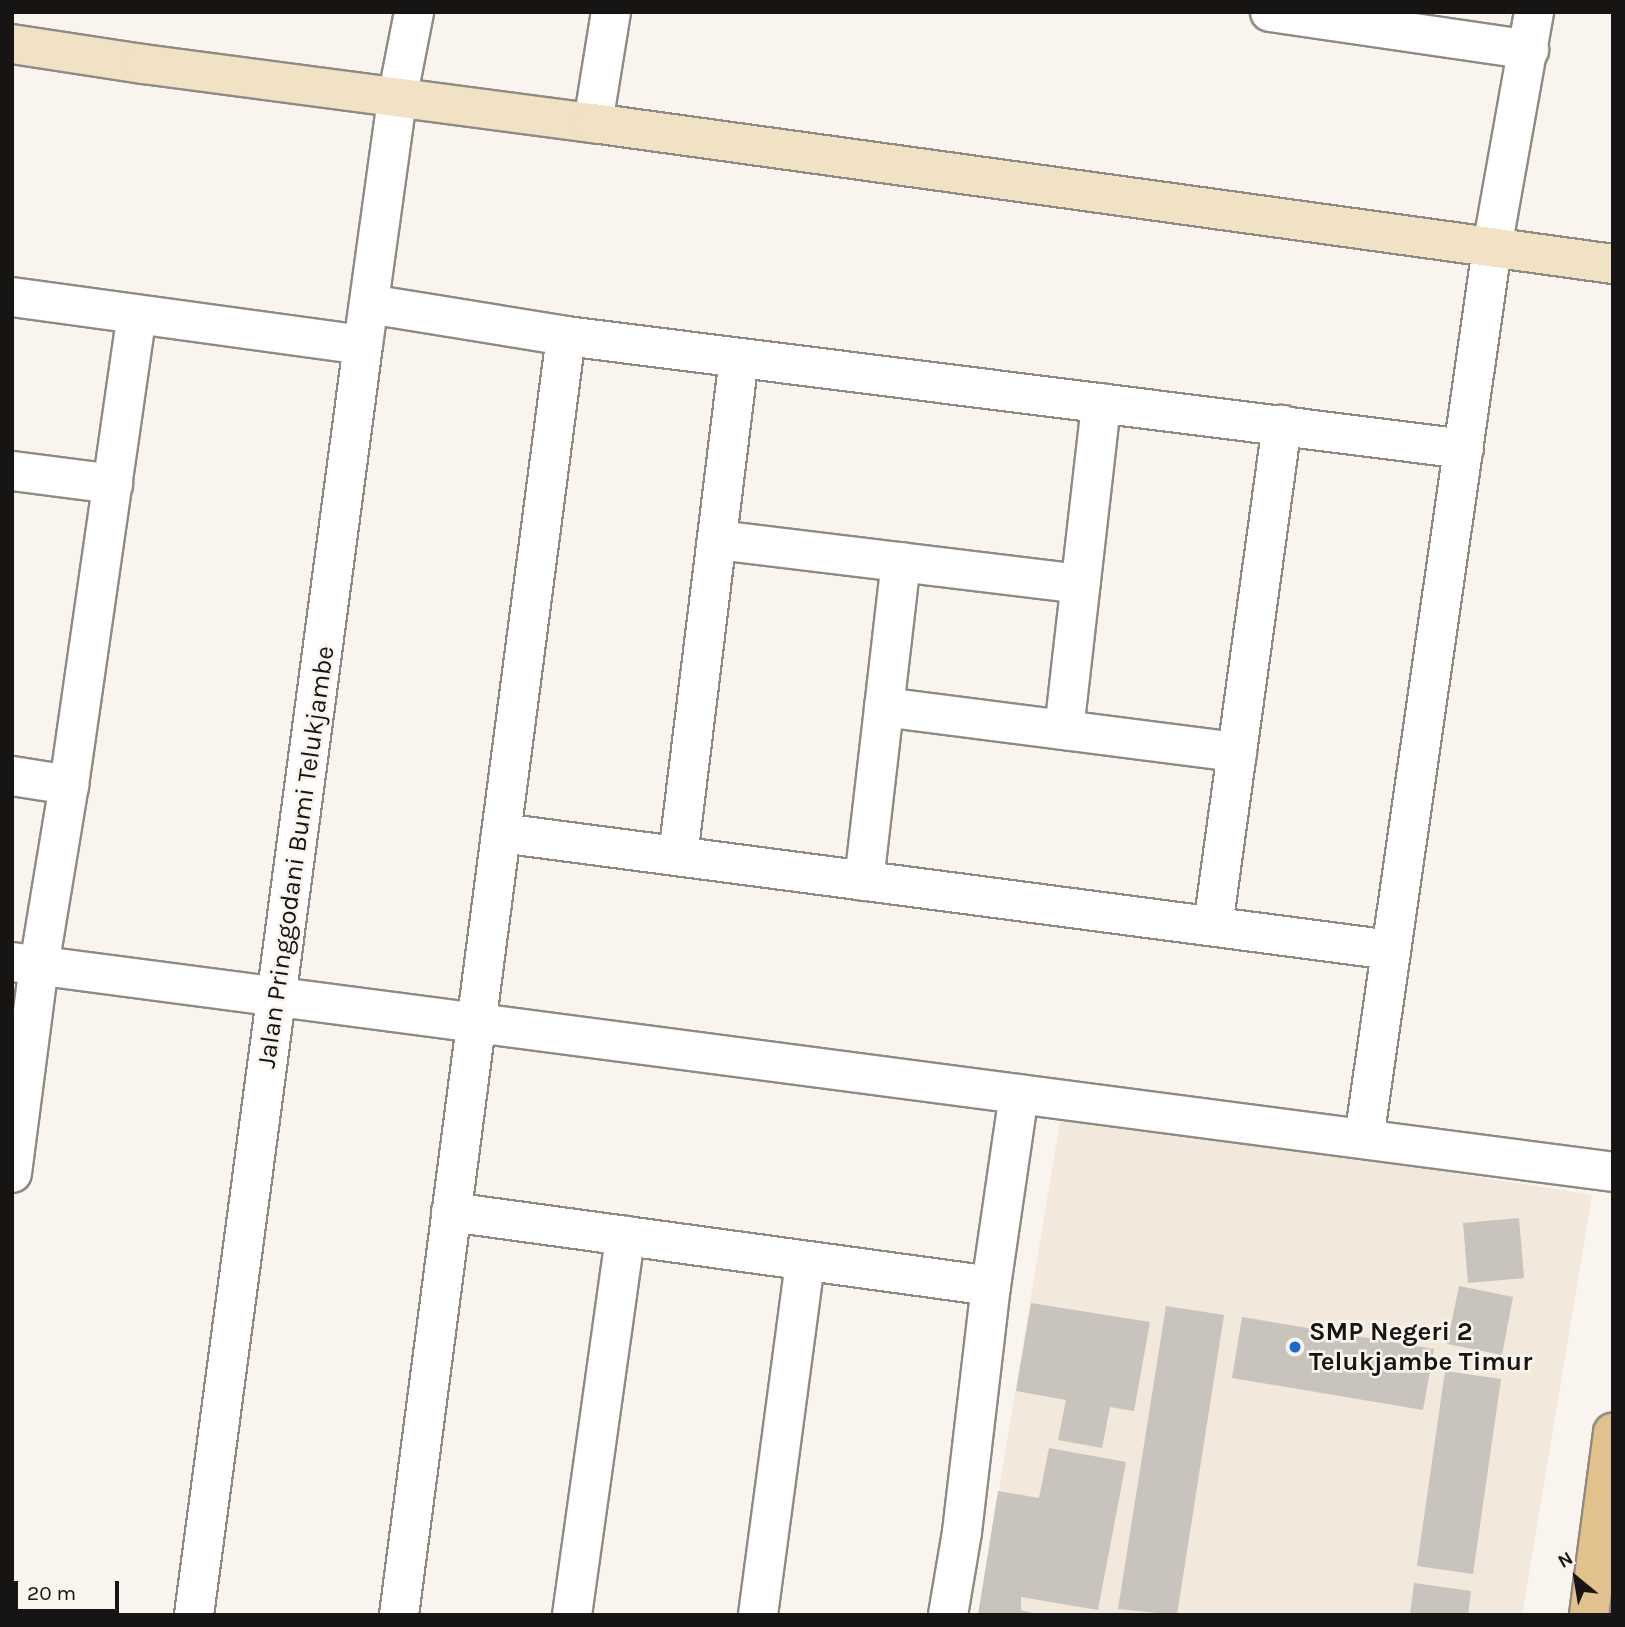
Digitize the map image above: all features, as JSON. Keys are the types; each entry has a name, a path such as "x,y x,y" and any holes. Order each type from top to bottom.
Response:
{"main road":[{"path":"1589,1615 1613,1433"}],"street":[{"name":"Jalan Pringgodani Bumi Telukjambe","path":"194,1615 363,345 397,99 414,12"},
{"path":"593,123 611,12"},
{"path":"1269,12 1348,18 1529,50"},
{"path":"1364,1139 1492,248 1534,12"},
{"path":"12,44 1613,264"},
{"path":"12,297 363,345"},
{"path":"369,304 566,336 1464,449"},
{"path":"13,1167 26,964 69,785 137,316"},
{"path":"399,1615 566,336"},
{"path":"678,856 739,358"},
{"path":"1064,730 1101,403"},
{"path":"1213,926 1282,425"},
{"path":"12,471 113,484"},
{"path":"717,540 1080,584"},
{"path":"864,881 901,562"},
{"path":"884,707 1237,752"},
{"path":"12,776 69,785"},
{"path":"501,833 1391,950"},
{"path":"26,964 1613,1171"},
{"path":"948,1615 962,1532 991,1286 1019,1094"},
{"path":"452,1212 991,1286"},
{"path":"572,1615 625,1236"},
{"path":"758,1615 805,1261"}],"shaded area":[{"name":"SMP Negeri 2 Telukjambe Timur","path":"1062,1110 1592,1195 1522,1615 978,1615"}],"building":[{"path":"1519,1218 1524,1278 1468,1283 1463,1223"},
{"path":"1459,1286 1513,1297 1502,1355 1447,1344"},
{"path":"1031,1303 1150,1322 1134,1411 1110,1407 1102,1448 1058,1440 1066,1400 1016,1391"},
{"path":"1166,1306 1224,1315 1177,1615 1118,1609"},
{"path":"1242,1317 1434,1349 1423,1410 1232,1378"},
{"path":"1445,1371 1501,1379 1473,1574 1417,1566"},
{"path":"1049,1448 1126,1462 1098,1610 1021,1597 1021,1610 1040,1615 978,1615 998,1491 1039,1498"},
{"path":"1414,1583 1471,1591 1468,1615 1410,1615"}],"place":[{"name":"SMP Negeri 2 Telukjambe Timur","path":"1295,1347"}]}
